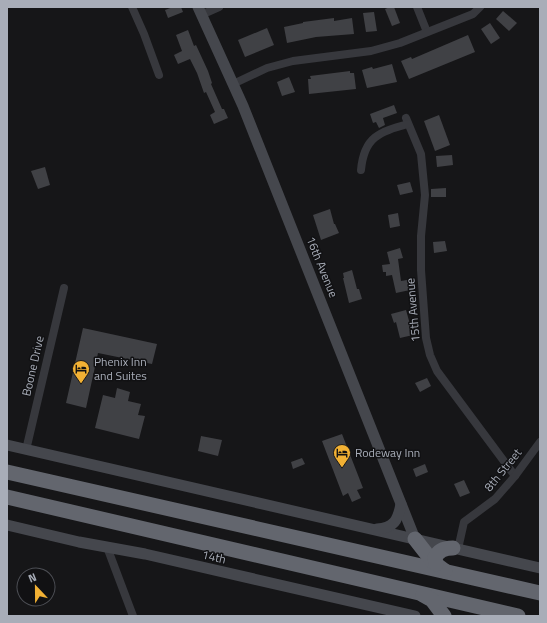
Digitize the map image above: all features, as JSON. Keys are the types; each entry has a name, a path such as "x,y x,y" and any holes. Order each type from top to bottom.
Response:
{"highway":[{"path":"7,472 540,593"},
{"path":"7,497 518,616"},
{"path":"397,561 409,560 413,557 415,539"},
{"path":"415,539 436,564 448,573"},
{"path":"436,564 435,558 438,552 446,548 456,548"},
{"path":"423,594 432,600 444,616"},
{"path":"456,616 457,612 462,609 474,606"}],"street":[{"path":"132,7 159,75"},
{"path":"200,11 219,7"},
{"path":"417,7 427,32"},
{"path":"233,84 267,68 293,60 371,51 400,43 473,14 480,7"},
{"name":"16th Avenue","path":"200,11 233,84 291,224 415,539"},
{"name":"15th Avenue","path":"361,170 363,153 373,139 386,130 407,121 421,154 425,195 421,236 421,270 426,338 430,356 437,371 515,476"},
{"name":"Boone Drive","path":"26,450 64,288"},
{"name":"8th Street","path":"456,548 464,522 495,499 515,476 540,442"},
{"path":"7,445 540,568"},
{"path":"375,530 387,528 394,524 398,517 401,504"},
{"name":"14th","path":"7,525 153,556 415,616"},
{"path":"107,547 133,616"}],"building":[{"path":"173,7 181,7 183,12 168,18 165,10"},
{"path":"394,7 400,23 392,26 385,9"},
{"path":"503,11 517,23 509,31 496,19"},
{"path":"374,12 377,31 366,32 363,13"},
{"path":"334,18 334,21 352,18 354,34 316,37 287,43 284,27 303,22"},
{"path":"490,23 500,38 491,44 481,29"},
{"path":"267,28 274,45 245,57 238,40"},
{"path":"188,30 194,46 196,45 208,71 211,84 222,109 224,109 228,118 214,124 210,115 215,112 206,92 204,93 190,59 178,64 174,55 182,51 176,35"},
{"path":"468,35 475,52 409,79 401,61 411,57 412,59"},
{"path":"392,64 397,82 367,88 362,70"},
{"path":"350,71 350,73 354,73 356,89 309,94 308,79 311,79 310,76"},
{"path":"289,77 295,92 282,96 277,82"},
{"path":"394,105 397,113 383,118 385,125 379,128 376,122 373,123 370,114"},
{"path":"439,115 450,145 435,151 424,121"},
{"path":"452,155 453,165 437,167 436,156"},
{"path":"45,167 50,185 38,189 31,171"},
{"path":"410,182 413,192 400,195 397,185"},
{"path":"446,188 446,197 431,197 431,189"},
{"path":"330,209 334,224 339,233 321,240 313,215"},
{"path":"398,213 400,226 390,228 388,215"},
{"path":"445,241 447,251 434,253 433,242"},
{"path":"400,248 403,258 398,259 401,281 407,280 410,290 396,293 392,275 386,276 386,272 383,272 382,265 390,264 387,252"},
{"path":"352,270 357,289 359,289 362,299 349,303 343,273"},
{"path":"406,310 413,335 400,338 396,322 394,323 391,314"},
{"name":"Phenix Inn and Suites","path":"83,328 157,344 152,364 98,353 86,408 66,403"},
{"path":"427,378 431,386 420,392 415,383"},
{"path":"117,388 130,392 128,401 141,404 138,415 145,416 139,439 95,428 103,395 115,398"},
{"name":"Rodeway Inn","path":"342,434 363,488 357,490 361,498 352,502 348,493 343,496 322,441"},
{"path":"201,436 222,440 218,456 198,451"},
{"path":"302,458 305,464 293,469 291,462"},
{"path":"425,464 428,472 416,477 413,469"},
{"path":"464,480 470,493 460,497 454,484"}],"place":[{"name":"Phenix Inn and Suites","path":"81,384"},
{"name":"Rodeway Inn","path":"342,468"}]}
